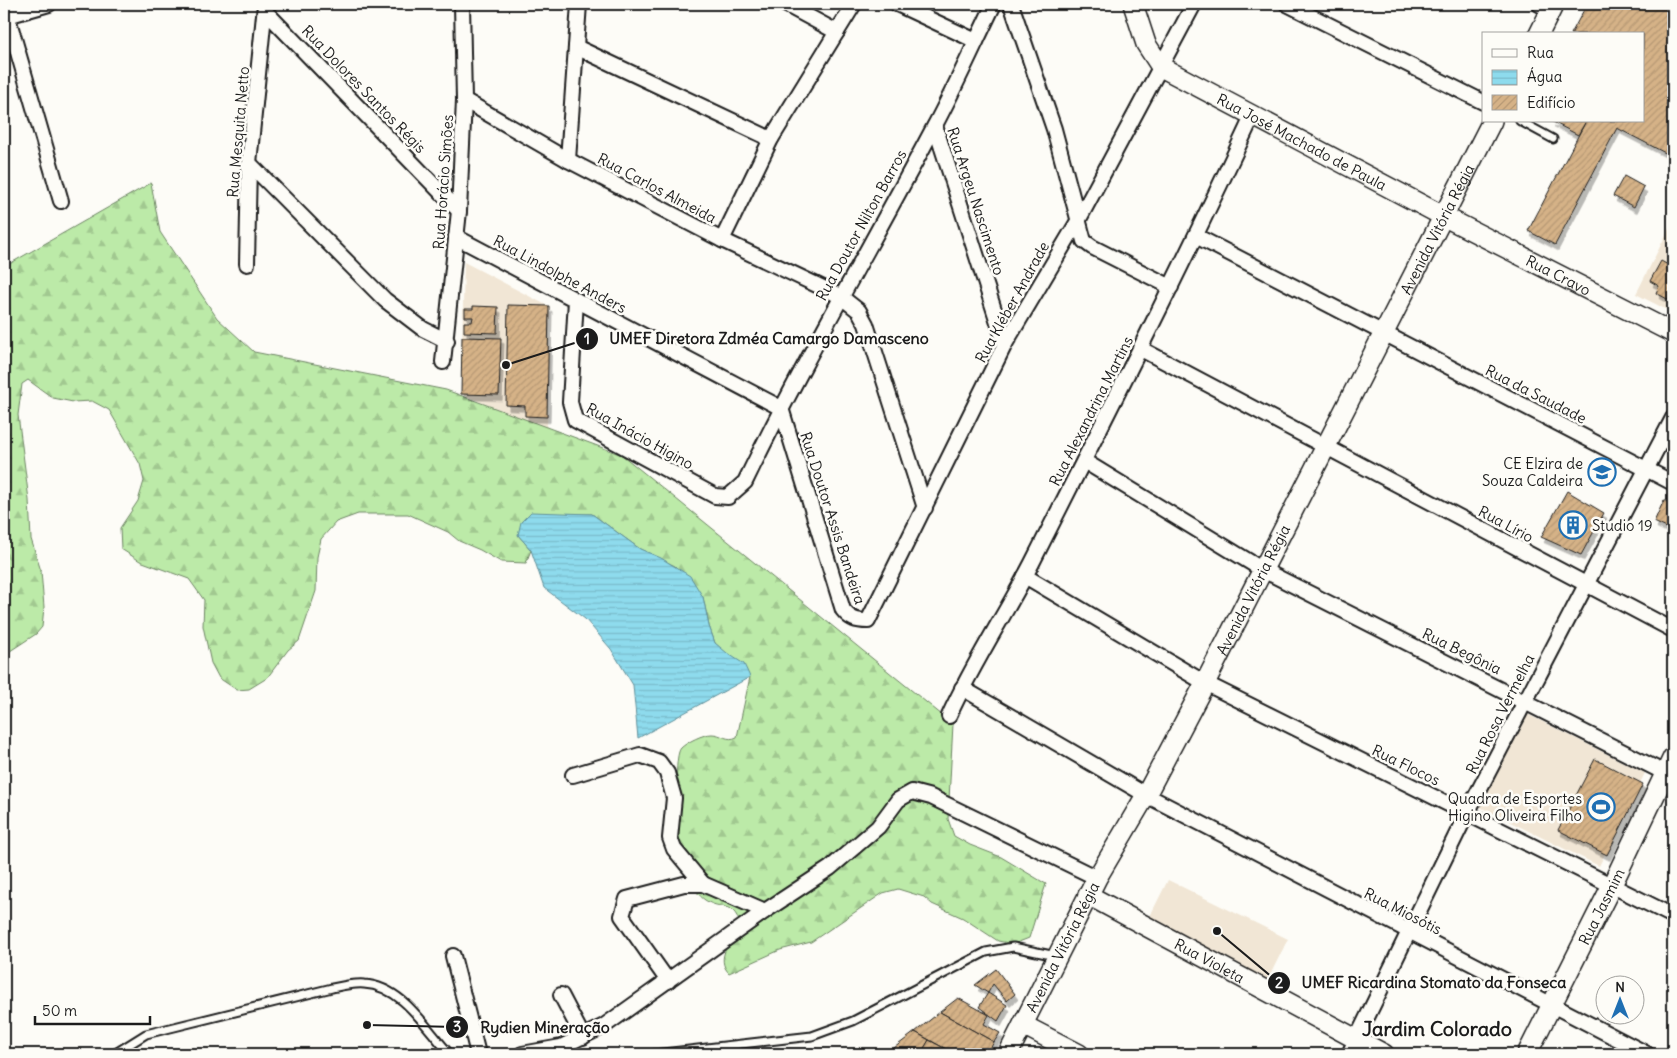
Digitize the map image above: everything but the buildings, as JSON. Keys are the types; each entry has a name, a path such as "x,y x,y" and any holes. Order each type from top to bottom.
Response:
{"street":[{"path":"48,4 6,10 61,201"},
{"path":"568,160 579,4"},
{"path":"785,4 837,32"},
{"path":"722,240 771,139 854,4"},
{"path":"897,4 976,41"},
{"name":"Rua Doutor Nilton Barros","path":"715,496 728,497 745,482 781,408 840,296 935,126 994,4"},
{"path":"1011,4 1054,129 1084,240 1092,247 1171,288"},
{"path":"1133,4 1146,44 1161,67"},
{"name":"Rua Kléber Andrade","path":"868,621 1005,344 1078,221 1194,4"},
{"path":"1287,4 1482,102"},
{"name":"Rua Horácio Simões","path":"444,362 459,211 464,100 458,6"},
{"path":"1540,32 1548,6"},
{"name":"Rua Mesquita Netto","path":"248,264 249,163 265,7"},
{"name":"Rua Dolores Santos Régis","path":"265,7 459,211"},
{"path":"576,47 771,139"},
{"name":"Rua José Machado de Paula","path":"1161,67 1252,117 1443,216"},
{"name":"Rua Carlos Almeida","path":"464,100 568,160 722,240 840,296 860,312 866,324 925,508"},
{"name":"Rua Alexandrina Martins","path":"949,716 962,688 1025,576 1141,349 1252,117"},
{"name":"Avenida Vitória Régia","path":"1008,1054 1097,878 1146,795 1205,683 1324,446 1384,334 1491,122"},
{"name":"Rua Argeu Nascimento","path":"935,126 1005,344"},
{"path":"249,163 386,300 423,329 447,341"},
{"name":"Rua Cravo","path":"1443,216 1673,332"},
{"name":"Rua da Saudade","path":"1196,236 1673,483"},
{"name":"Rua Lindolphe Anders","path":"456,238 781,408"},
{"name":"Rua Inácio Higino","path":"576,300 570,402 571,412 575,420 715,496"},
{"name":"Rua Lírio","path":"1141,349 1673,630"},
{"name":"Rua Doutor Assis Bandeira","path":"781,408 843,610 848,617 858,621 868,621"},
{"name":"Rua Rosa Vermelha","path":"1353,1047 1467,813 1673,418"},
{"name":"Rua Begônia","path":"1084,461 1263,570 1525,701 1670,769"},
{"name":"Rua Flocos","path":"1025,576 1205,683 1673,916"},
{"name":"Rua Miosótis","path":"962,688 1146,795 1647,1054"},
{"path":"573,775 640,755 659,762 667,773 674,798 670,838 674,848 703,884"},
{"name":"Rua Jasmim","path":"1526,1054 1552,1006 1670,769"},
{"path":"522,1054 561,1047 583,1038 604,1026 765,911 830,868 878,827 898,800 912,792 931,797 1097,878"},
{"path":"668,980 625,922 622,911 627,899 684,884 703,884 765,911"},
{"name":"Rua Violeta","path":"1088,895 1353,1047 1384,1054"},
{"path":"453,956 478,1054"},
{"path":"561,994 583,1038"},
{"path":"1023,1025 1079,1054"}],"lane":[{"path":"1522,122 1553,139"},
{"path":"654,1054 812,1036 853,1021 986,952 1013,947 1056,956"},
{"path":"114,1054 146,1034 332,988 364,984 388,990 406,1004 450,1054"}],"path":[{"path":"1574,4 1584,10"}],"shaded area":[{"path":"1673,221 1673,313 1636,294"},
{"path":"464,262 550,307 547,430 461,394"},
{"path":"1527,714 1645,773 1599,866 1480,807"},
{"path":"1168,880 1288,939 1266,983 1146,924"}],"green space":[{"path":"151,183 160,232 217,318 254,352 446,390 622,455 953,724 948,819 954,836 970,845 1001,857 1046,884 1029,938 1014,944 998,941 963,918 932,904 924,897 898,889 883,893 811,942 780,950 729,973 723,961 724,955 740,924 734,912 726,907 705,900 688,880 682,856 677,813 678,756 681,748 704,735 716,734 730,739 737,737 750,677 715,643 709,626 703,597 675,566 640,549 592,514 566,514 518,535 531,550 526,563 501,562 459,541 448,532 408,514 358,514 336,522 321,539 317,557 316,591 299,641 288,650 267,678 249,689 237,690 219,678 211,663 203,626 204,600 189,579 140,561 121,549 120,528 138,501 144,481 140,464 109,410 92,401 73,402 53,398 28,380 22,384 18,415 29,500 31,539 41,571 44,607 42,627 36,634 4,655 4,267"}],"water":[{"path":"531,512 592,514 640,549 661,558 690,576 703,597 709,626 715,643 744,664 750,677 638,738 633,685 611,649 585,619 544,588 531,550 518,535 521,522"}],"place":[{"name":"UMEF Diretora Zdméa Camargo Damasceno","path":"506,365"},
{"name":"CE Elzira de Souza Caldeira","path":"1602,472"},
{"name":"Studio 19","path":"1573,525"},
{"name":"Quadra de Esportes Higino Oliveira Filho","path":"1601,807"},
{"name":"UMEF Ricardina Stomato da Fonseca","path":"1217,931"},
{"name":"Rydien Mineração","path":"367,1025"}],"district":[{"name":"Jardim Colorado","path":"1437,1028"}]}
